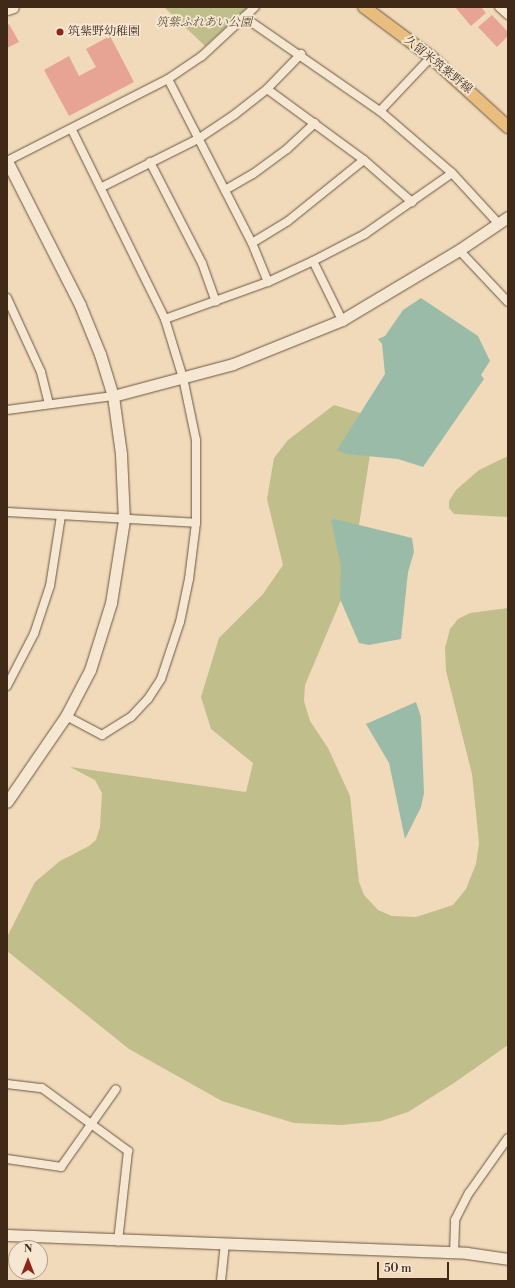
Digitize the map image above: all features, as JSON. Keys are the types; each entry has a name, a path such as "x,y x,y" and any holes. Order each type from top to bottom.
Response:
{"main road":[{"name":"久留米筑紫野線","path":"364,7 431,57 508,127"}],"street":[{"path":"7,9 13,7"},
{"path":"7,802 66,716 90,670 102,637 118,567 124,520 121,454 113,396 100,354 80,305 7,161 72,130 168,78 202,56 255,7"},
{"path":"499,7 508,15"},
{"path":"244,17 301,54 380,111 452,172 498,223"},
{"path":"102,187 198,138 267,89 301,54"},
{"path":"380,111 431,57"},
{"path":"168,78 252,243 268,282"},
{"path":"267,89 364,160 412,202"},
{"path":"225,190 253,174 287,149 315,123"},
{"path":"66,716 102,735 131,717 161,679 180,622 189,580 196,523 196,440 183,378 165,319 102,187 72,130"},
{"path":"252,243 305,209 364,160"},
{"path":"150,162 202,264 216,302"},
{"path":"165,319 216,302 268,282 313,261 365,234 412,202 452,172"},
{"path":"7,410 113,396 233,364 342,320 459,250 508,217"},
{"path":"459,250 507,298"},
{"path":"313,261 342,320"},
{"path":"7,298 41,372 49,404"},
{"path":"7,512 196,523"},
{"path":"7,686 34,634 50,586 61,516"},
{"path":"7,1084 42,1088 128,1151 118,1241"},
{"path":"7,1159 61,1167 116,1089"},
{"path":"454,1253 455,1220 469,1193 508,1138"},
{"path":"7,1235 118,1241 454,1253 508,1259"},
{"path":"221,1281 225,1245"}],"green space":[{"name":"筑紫ふれあい公園","path":"164,7 248,7 205,46"},
{"path":"334,405 367,415 372,442 351,576 305,685 304,701 310,721 328,748 350,796 359,882 364,895 378,910 392,916 416,917 453,905 466,889 476,864 479,843 472,774 446,671 445,648 450,629 458,619 470,613 508,608 508,1045 454,1083 408,1112 381,1121 342,1125 294,1123 222,1101 129,1049 7,951 7,937 35,882 60,861 89,846 96,840 100,827 102,793 95,780 70,767 246,792 253,763 211,729 201,697 219,638 263,594 283,565 267,499 274,458 288,440"},
{"path":"508,456 508,517 454,514 449,508 449,501 456,490 479,470"}],"shaded area":[{"path":"421,298 478,336 490,361 481,375 484,379 423,467 398,459 346,454 337,450 385,374 382,344 378,339 385,336 403,310"},
{"path":"335,519 412,538 414,552 408,572 401,639 369,645 359,643 340,599 341,566 331,520"},
{"path":"416,702 421,717 424,793 421,807 405,839 389,763 366,724"}],"building":[{"path":"455,7 481,7 486,13 471,26"},
{"path":"492,15 508,32 508,36 497,47 478,27"},
{"path":"9,24 19,42 7,48 7,25"},
{"path":"110,36 134,82 69,116 44,70 69,56 79,76 96,67 86,49"}],"place":[{"name":"筑紫野幼稚園","path":"60,32"}]}
